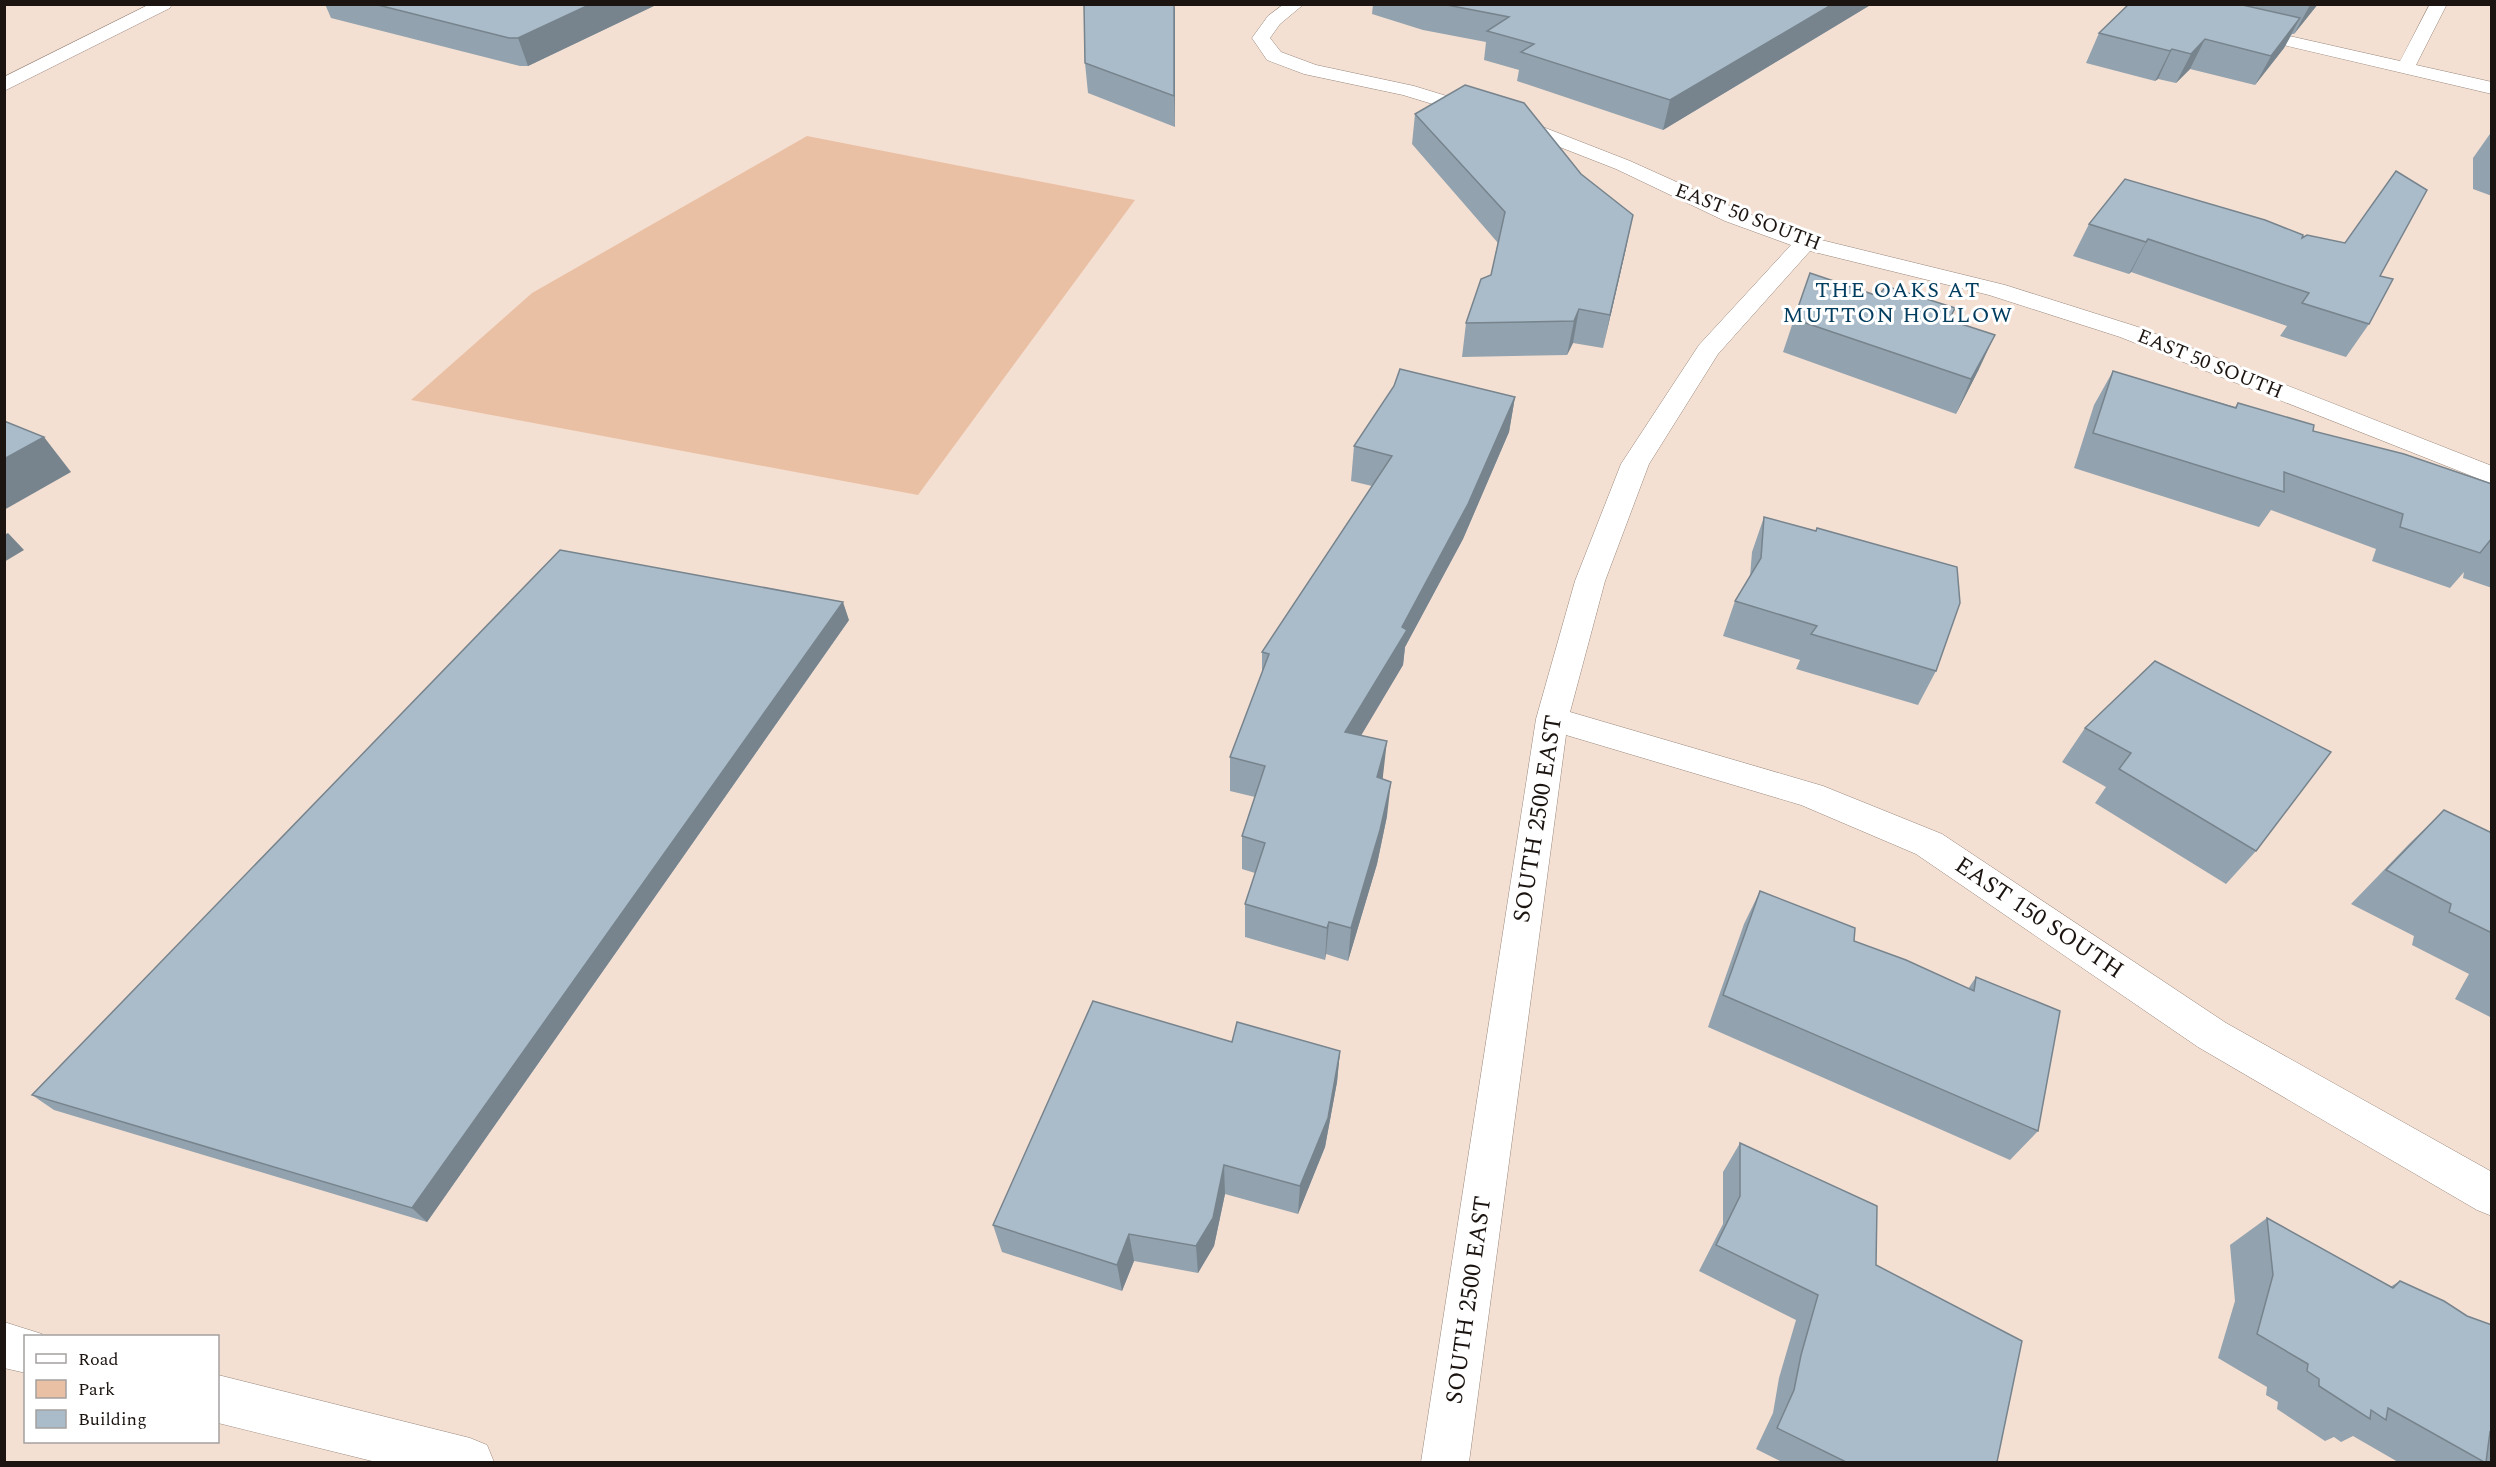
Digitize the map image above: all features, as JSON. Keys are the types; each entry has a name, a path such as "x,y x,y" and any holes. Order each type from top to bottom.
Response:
{"street":[{"path":"4,85 164,4"},
{"name":"EAST 50 SOUTH","path":"1296,4 1274,20 1261,38 1274,56 1311,70 1407,90 1518,124 1623,165 1733,216 1805,243 1997,290 2129,332 2492,476"},
{"path":"2405,69 2439,4"},
{"path":"2233,29 2492,88"},
{"name":"SOUTH 2500 EAST","path":"1445,1462 1552,718 1590,581 1635,464 1708,350 1805,243"},
{"name":"EAST 150 SOUTH","path":"1552,718 1811,795 1929,844 2212,1035 2492,1195"},
{"path":"4,1345 24,1350"},
{"path":"219,1399 470,1462"}],"green space":[{"path":"807,136 1135,200 918,495 411,400 532,293"}],"building":[{"path":"374,4 591,4 518,38 509,38"},
{"path":"1084,4 1174,4 1174,96 1085,63"},
{"path":"1442,4 1833,4 1670,100 1521,52 1534,44 1487,31 1509,17"},
{"path":"2129,4 2238,4 2300,18 2271,56 2205,39 2191,54 2099,33"},
{"path":"1465,85 1524,103 1581,174 1633,215 1610,315 1579,309 1574,321 1466,323 1481,279 1491,275 1505,212 1415,114"},
{"path":"2396,171 2427,190 2380,276 2393,279 2369,324 2302,303 2309,293 2148,239 2146,242 2089,224 2125,179 2265,220 2303,235 2302,238 2307,235 2345,243"},
{"path":"1810,273 1878,296 1886,286 1955,308 1949,320 1995,335 1971,379 1794,319"},
{"path":"1400,369 1515,397 1468,504 1402,627 1407,630 1345,732 1387,741 1377,777 1391,782 1380,830 1351,928 1329,922 1327,928 1245,904 1265,843 1242,836 1265,766 1230,757 1269,654 1262,652 1392,456 1354,446 1394,386"},
{"path":"2113,371 2236,408 2238,403 2314,425 2313,431 2404,454 2492,484 2492,538 2480,553 2400,527 2403,514 2284,472 2284,492 2093,433"},
{"path":"4,421 44,437 4,459"},
{"path":"1764,517 1816,531 1817,528 1957,567 1960,603 1936,671 1811,634 1817,626 1735,601 1761,558"},
{"path":"560,550 843,602 412,1208 32,1095"},
{"path":"2155,661 2331,752 2256,851 2119,769 2131,753 2085,728"},
{"path":"2444,810 2492,833 2492,933 2449,912 2451,904 2386,870"},
{"path":"1760,891 1855,928 1854,941 1906,960 1974,991 1976,977 2060,1011 2038,1131 1723,995"},
{"path":"1093,1001 1232,1042 1237,1022 1340,1051 1328,1118 1300,1186 1224,1165 1213,1218 1196,1246 1129,1234 1117,1265 993,1225"},
{"path":"1740,1143 1877,1206 1876,1265 2022,1341 1997,1462 1846,1462 1777,1428 1794,1390 1818,1295 1716,1245 1740,1196"},
{"path":"2267,1218 2393,1288 2400,1281 2444,1301 2467,1316 2492,1325 2492,1433 2490,1432 2486,1462 2388,1408 2386,1420 2371,1410 2370,1419 2319,1386 2319,1379 2307,1371 2308,1364 2257,1334 2273,1275"}],"district":[{"name":"THE OAKS AT MUTTON HOLLOW","path":"1898,302"}]}
